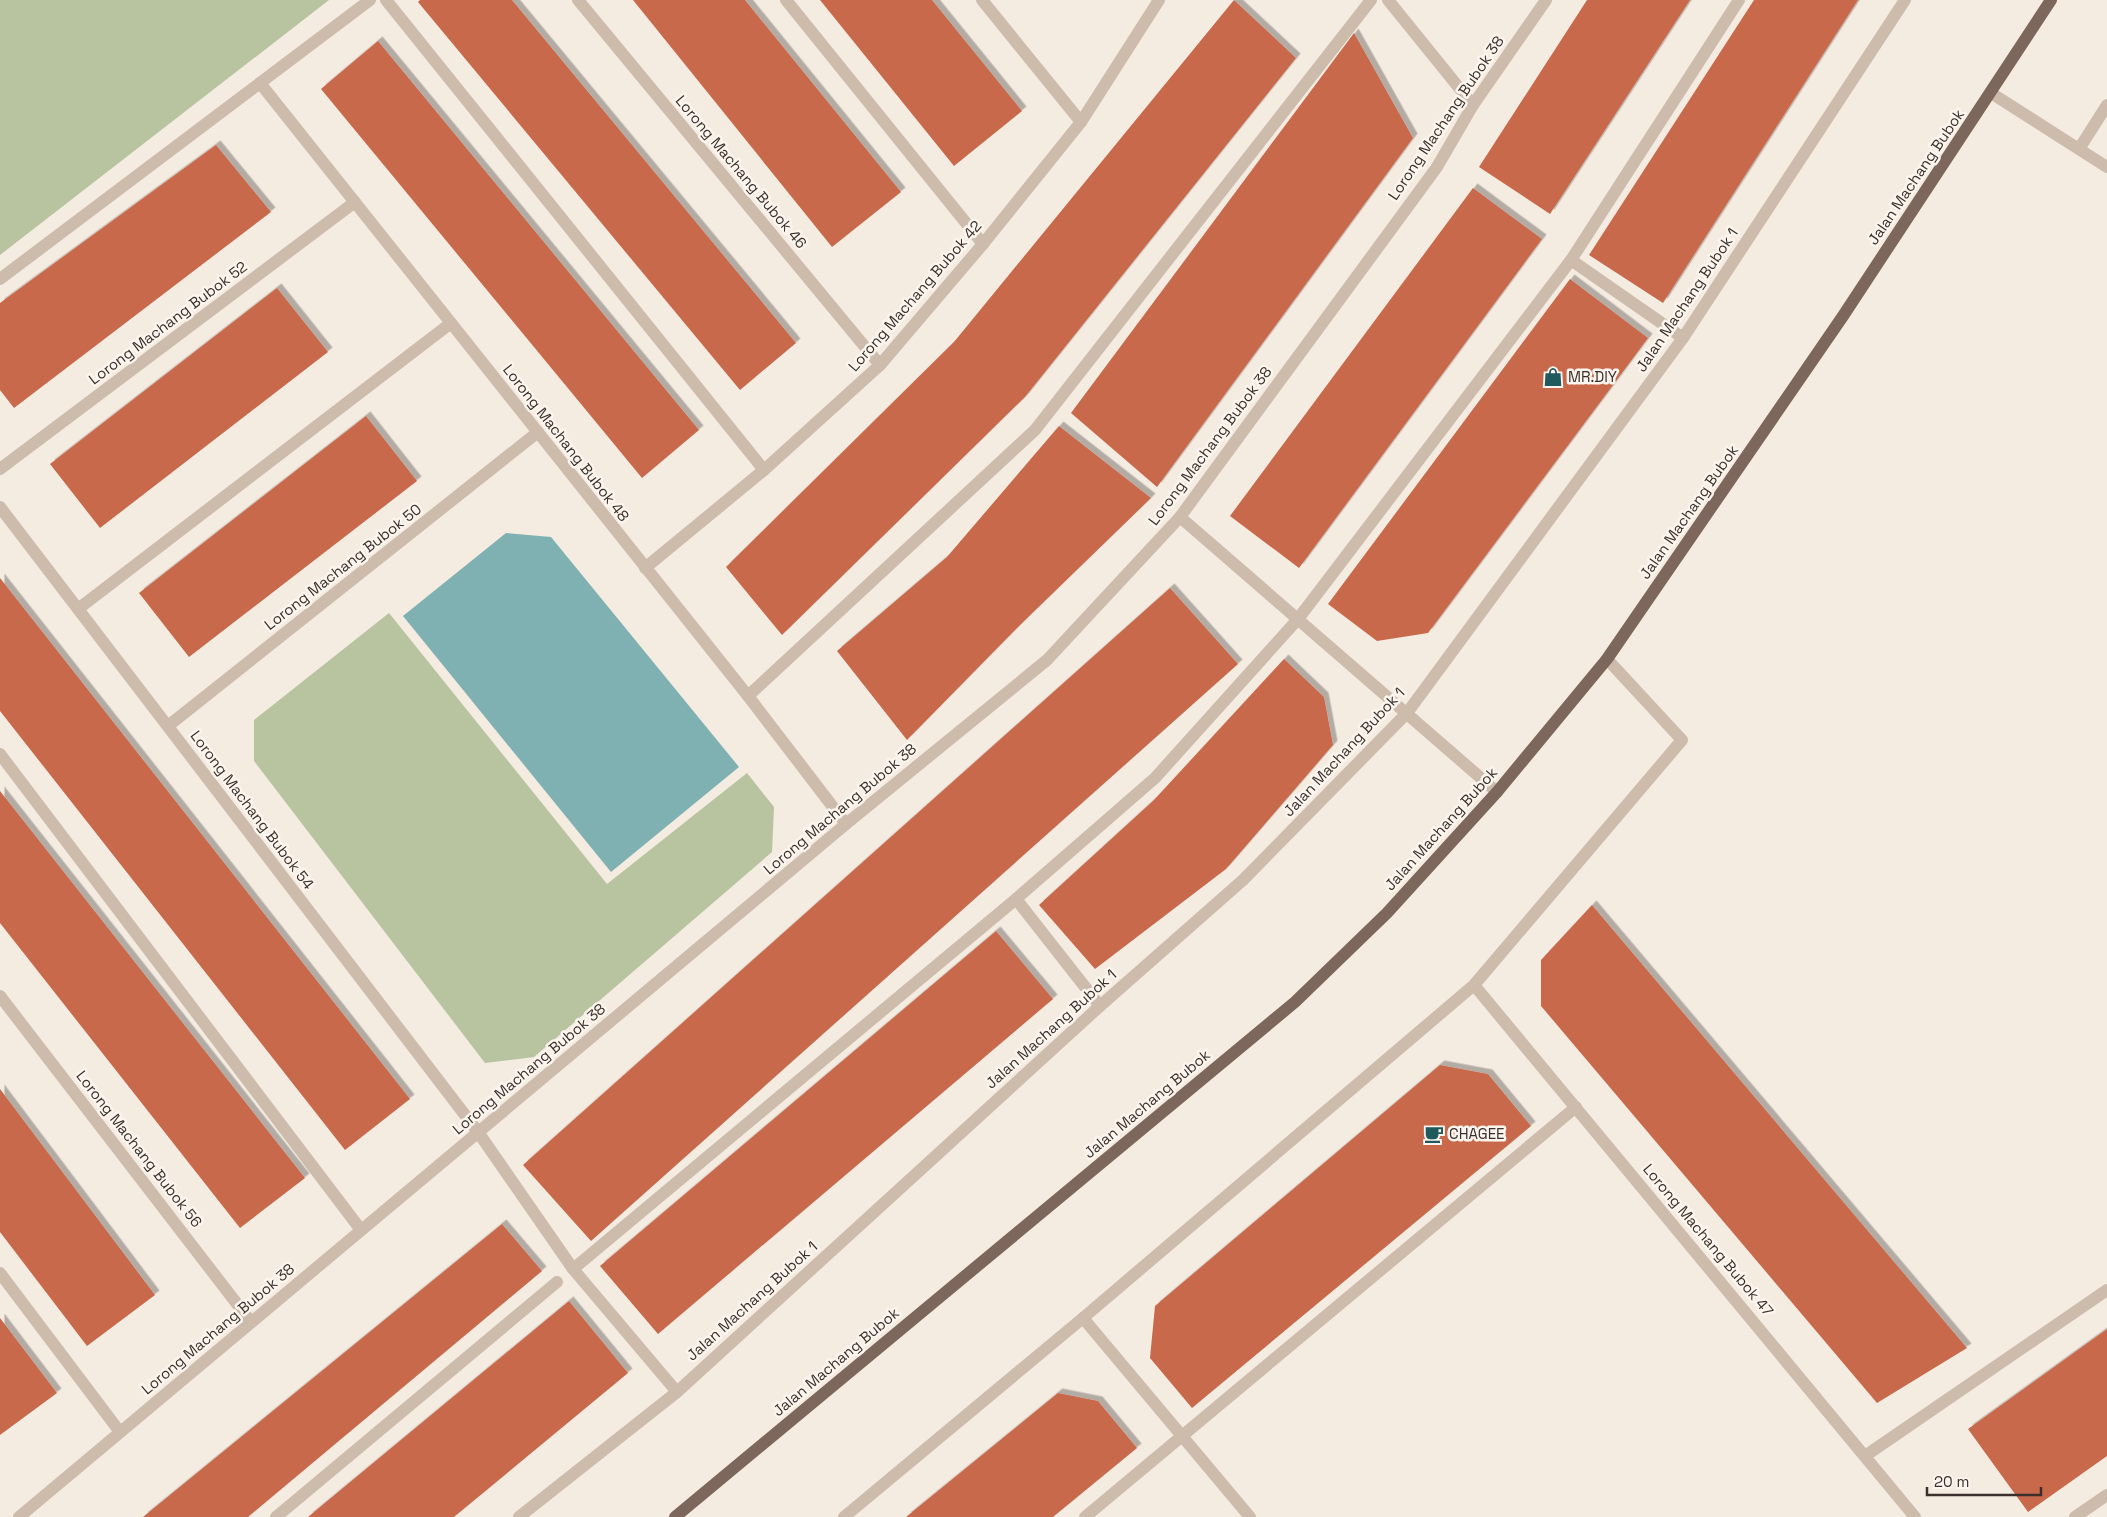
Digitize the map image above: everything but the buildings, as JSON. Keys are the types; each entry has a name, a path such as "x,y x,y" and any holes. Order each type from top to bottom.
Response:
{"main road":[{"name":"Jalan Machang Bubok","path":"675,1517 1295,1002 1387,913 1497,792 1607,659 1844,316 2051,0"}],"street":[{"path":"0,279 370,0"},
{"path":"386,0 764,470"},
{"name":"Lorong Machang Bubok 46","path":"578,0 880,365"},
{"path":"786,0 983,244"},
{"path":"982,0 1081,122"},
{"name":"Lorong Machang Bubok 42","path":"645,568 764,470 880,365 983,244 1081,122 1159,0"},
{"path":"748,696 1036,430 1371,0"},
{"path":"1388,0 1472,105"},
{"name":"Lorong Machang Bubok 38","path":"19,1517 846,824 1047,660 1180,517 1437,167 1472,105 1546,0"},
{"path":"573,1269 1016,899 1155,778 1298,619 1571,260 1739,0"},
{"name":"Jalan Machang Bubok 1","path":"519,1517 677,1392 1100,1006 1243,880 1407,713 1683,338 1905,0"},
{"name":"Lorong Machang Bubok 48","path":"260,83 748,696 846,824"},
{"path":"1991,93 2107,167"},
{"path":"2079,149 2107,105"},
{"name":"Lorong Machang Bubok 52","path":"0,469 355,202"},
{"path":"1571,260 1683,338"},
{"path":"78,609 451,323"},
{"name":"Lorong Machang Bubok 50","path":"168,726 538,432"},
{"name":"Lorong Machang Bubok 54","path":"0,507 478,1132 573,1269 677,1392"},
{"path":"1180,517 1497,792"},
{"path":"844,1517 1083,1318 1474,985 1682,740 1607,659"},
{"path":"0,754 362,1230"},
{"path":"1016,899 1100,1006"},
{"name":"Lorong Machang Bubok 47","path":"1474,985 1916,1517"},
{"name":"Lorong Machang Bubok 56","path":"0,996 252,1322"},
{"path":"1085,1517 1576,1107"},
{"path":"0,1273 120,1432"},
{"path":"276,1517 557,1282"},
{"path":"1865,1456 2107,1290"},
{"path":"1083,1318 1250,1517"},
{"path":"2075,1517 2107,1495"}],"green space":[{"path":"0,0 329,0 0,255"},
{"path":"389,613 607,884 747,773 774,807 772,852 534,1057 485,1063 254,761 254,720"}],"water":[{"path":"506,533 551,537 739,767 611,872 403,616"}],"place":[{"name":"MR.DIY","path":"1553,377"},
{"name":"CHAGEE","path":"1434,1134"}]}
